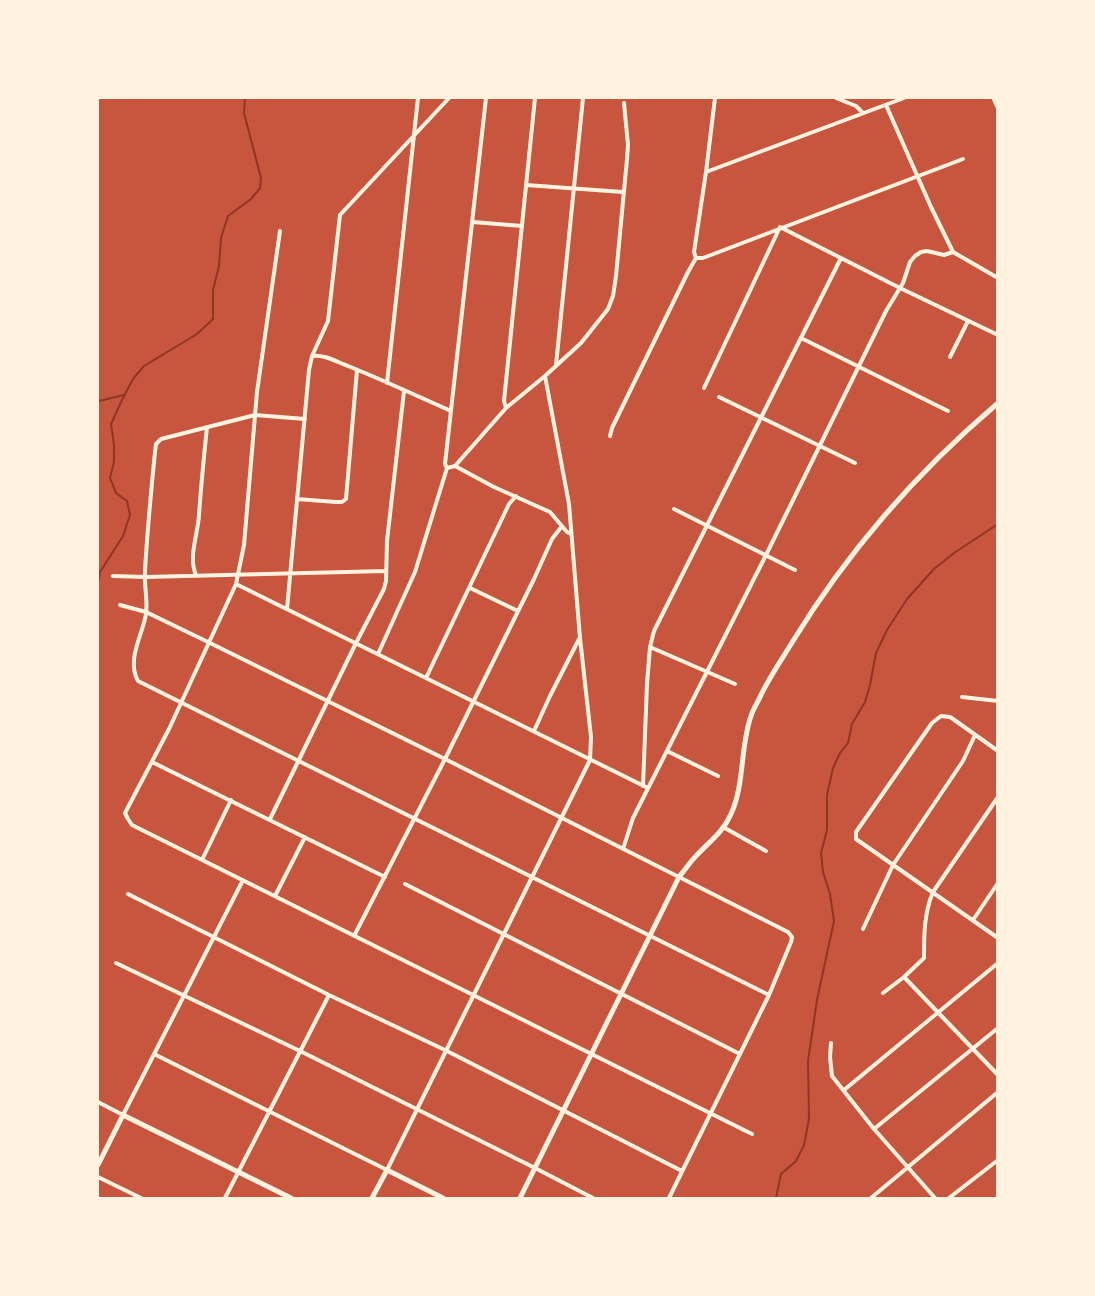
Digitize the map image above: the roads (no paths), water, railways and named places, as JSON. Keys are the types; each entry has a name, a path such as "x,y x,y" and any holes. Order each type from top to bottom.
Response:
{"street":[{"path":"387,383 418,98"},
{"path":"287,609 309,370 312,356 328,321 340,215 449,98"},
{"path":"378,654 415,572 447,468 445,464 486,98"},
{"path":"506,408 504,401 535,98"},
{"path":"556,365 583,98"},
{"path":"609,436 696,258 694,252 714,98"},
{"path":"836,98 856,106 862,112"},
{"path":"706,172 904,98"},
{"path":"994,98 997,106"},
{"path":"447,468 455,466 506,408 581,344 608,309 616,276 628,145 624,104"},
{"path":"886,105 953,252 998,278"},
{"path":"696,258 703,258 963,159"},
{"path":"526,185 623,192"},
{"path":"473,222 522,226"},
{"path":"780,227 998,335"},
{"path":"704,388 780,227"},
{"path":"280,231 255,415 244,545 239,574 169,729 125,813 128,819 132,825 752,1134"},
{"path":"623,849 630,826 648,788 886,311 900,288 912,259 927,250 944,255 953,252"},
{"path":"643,786 647,684 650,646 654,631 841,258"},
{"path":"950,357 968,321"},
{"path":"801,338 948,411"},
{"path":"312,356 318,355 357,370 451,411"},
{"path":"297,499 342,502 346,499 357,370"},
{"path":"372,1198 590,760 591,737 569,504 545,376"},
{"path":"270,819 384,589 387,541 404,391"},
{"path":"719,397 855,463"},
{"path":"520,1198 679,877 723,827 732,812 737,797 751,715 766,686 810,614 851,557 890,510 953,442 998,403"},
{"path":"305,419 255,415 161,439 156,444 145,577 146,612 135,655 134,672 138,681 769,995"},
{"path":"196,575 193,561 207,427"},
{"path":"455,466 494,487 550,512 571,534"},
{"path":"426,678 509,504 516,496"},
{"path":"674,509 795,570"},
{"path":"354,936 445,759 552,539 562,526"},
{"path":"113,576 386,571"},
{"path":"236,584 648,788"},
{"path":"470,588 518,611"},
{"path":"120,605 146,612 208,642 788,932 792,937 792,942 769,995 669,1198"},
{"path":"534,731 580,638"},
{"path":"650,646 735,684"},
{"path":"962,697 998,701"},
{"path":"998,751 950,717 940,716 932,723 856,832 856,838 998,938"},
{"path":"863,929 893,865 963,761 975,735"},
{"path":"667,751 718,776"},
{"path":"152,762 385,877"},
{"path":"883,993 924,958 924,928 933,892 998,797"},
{"path":"202,860 231,800"},
{"path":"723,827 766,851"},
{"path":"275,896 305,837"},
{"path":"98,1165 243,880"},
{"path":"973,920 998,883"},
{"path":"405,884 740,1054"},
{"path":"128,894 329,995 446,1050 682,1171"},
{"path":"116,963 300,1051 593,1198"},
{"path":"844,1090 998,963"},
{"path":"904,977 998,1075"},
{"path":"225,1198 329,995"},
{"path":"874,1129 998,1028"},
{"path":"831,1043 832,1076 874,1129 935,1198"},
{"path":"154,1054 443,1198"},
{"path":"871,1198 998,1092"},
{"path":"98,1102 291,1198"},
{"path":"949,1198 998,1160"},
{"path":"98,1177 141,1198"}],"waterway":[{"path":"98,582 100,572 123,536 130,515 127,501 116,493 110,478 114,462 111,424 133,379 144,366 197,334 213,319 213,290 219,266 221,238 228,216 251,199 260,188 261,178 244,113 245,98"},
{"path":"98,399 99,401 124,395"},
{"path":"776,1198 781,1174 796,1161 804,1145 809,1119 808,1061 817,1000 834,921 821,853 827,830 827,795 833,768 848,743 852,724 865,702 876,653 887,630 907,599 934,569 998,524"},
{"path":"98,642 98,649"}]}
